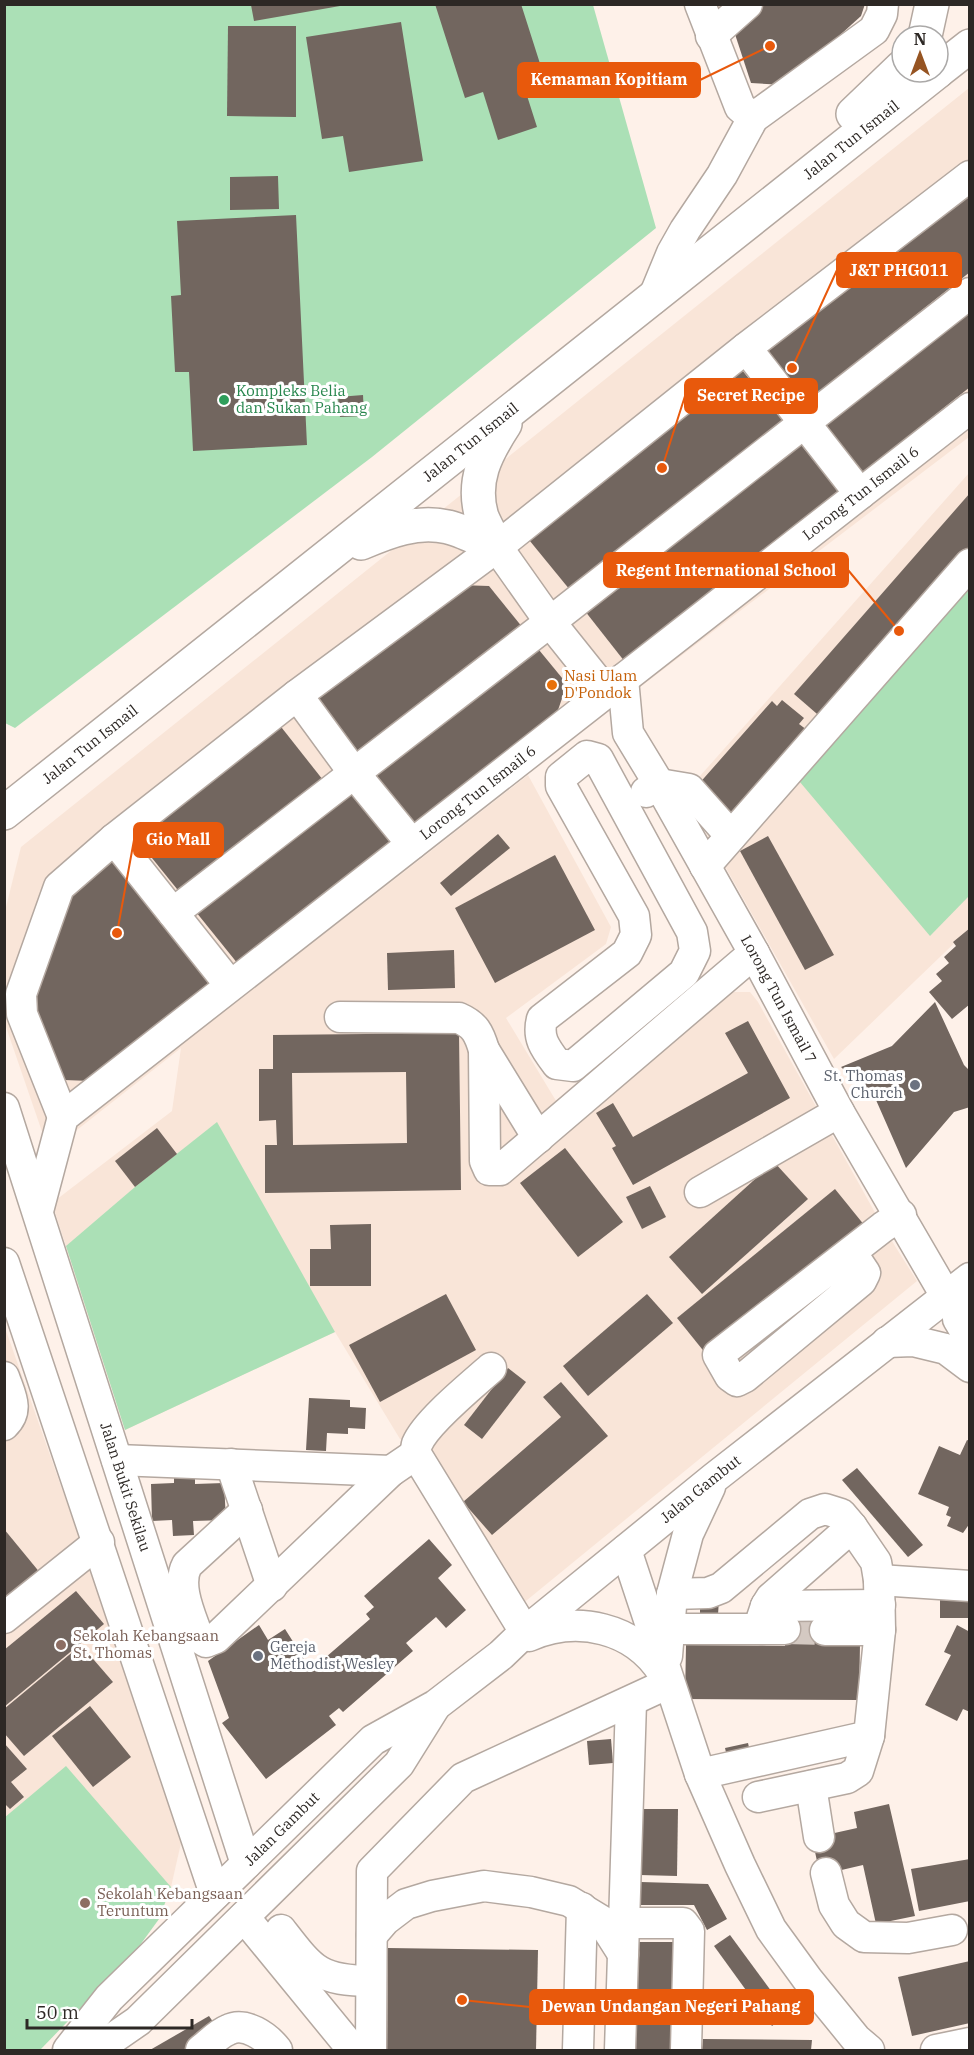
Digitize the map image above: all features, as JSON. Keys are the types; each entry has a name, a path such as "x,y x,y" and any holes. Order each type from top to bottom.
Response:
{"main road":[{"path":"928,24 932,4"},
{"name":"Jalan Tun Ismail","path":"950,62 969,46"},
{"path":"806,176 821,143 890,78"},
{"name":"Jalan Tun Ismail","path":"4,813 923,84"},
{"path":"496,547 482,516 478,484 487,451 514,409"},
{"path":"326,558 393,529 430,524 450,527 496,547"}],"street":[{"path":"700,4 740,107 753,118"},
{"path":"711,36 747,4"},
{"path":"654,299 681,237 722,175 753,118 873,30 882,14 883,4"},
{"path":"38,1211 63,1117 22,1014 21,994 59,887 114,839 297,695 496,547 746,348 969,176"},
{"path":"173,914 969,293"},
{"path":"746,348 803,424 860,494"},
{"name":"Lorong Tun Ismail 6","path":"63,1117 969,408"},
{"path":"496,547 550,622 615,686"},
{"path":"705,866 969,564"},
{"name":"Lorong Tun Ismail 7","path":"615,686 628,733 754,953 839,1112 901,1215 958,1295"},
{"path":"297,695 354,773 412,844"},
{"path":"582,712 628,733"},
{"path":"587,756 598,759 623,805 692,932 694,951 684,973 573,1066 557,1064 547,1052 539,1032 542,1019 627,953 636,935 634,916 561,786 561,777 587,756"},
{"path":"623,805 659,784 689,789 731,836"},
{"path":"114,839 230,985"},
{"path":"340,1017 459,1018 471,1023 480,1034 484,1050 485,1161 489,1170 500,1170 754,953"},
{"path":"484,1050 538,1138"},
{"path":"573,1066 587,1095"},
{"name":"Jalan Bukit Sekilau","path":"4,1108 246,1864"},
{"path":"700,1192 839,1112"},
{"path":"851,1252 866,1274 861,1281 745,1377 737,1381 730,1376 718,1355 851,1252 901,1215"},
{"path":"4,1263 215,1894"},
{"name":"Jalan Gambut","path":"68,2050 109,1998 373,1740 436,1705 501,1655 525,1632 714,1478 887,1342 958,1295 969,1278"},
{"path":"958,1295 960,1305 958,1319 969,1339"},
{"path":"4,1302 20,1339 36,1355"},
{"path":"887,1342 914,1341 946,1349 969,1367"},
{"path":"491,1368 454,1401 429,1428 416,1445 416,1454 525,1632"},
{"path":"4,1377 13,1404 13,1413 4,1425"},
{"path":"247,1510 187,1565 182,1574 183,1586 198,1637 206,1642 216,1638 391,1471 416,1454"},
{"path":"117,1460 391,1471"},
{"path":"231,1464 272,1586"},
{"path":"669,1683 668,1629 672,1594 688,1534 714,1478"},
{"path":"672,1594 708,1593 721,1588 810,1514 825,1509 840,1514 876,1562 880,1605 870,1736 858,1771 847,1778 758,1797"},
{"path":"771,1622 771,1598 852,1527"},
{"path":"4,1618 99,1542"},
{"path":"626,1550 700,1774 771,1929 814,1988 856,2039 869,2050"},
{"path":"668,1629 771,1622 880,1605 969,1586"},
{"path":"825,1630 880,1605"},
{"path":"501,1655 521,1640 543,1630 568,1625 593,1626 616,1633 638,1646 656,1663 669,1683"},
{"path":"371,2050 372,1871 463,1778 669,1683"},
{"path":"620,2050 631,1702"},
{"name":"Jalan Gambut","path":"96,2050 138,2021 399,1764 436,1705"},
{"path":"700,1774 870,1736"},
{"path":"811,1786 819,1837"},
{"path":"826,1873 834,1905 846,1924 864,1937 908,1938 952,1930"},
{"path":"372,1935 385,1920 406,1904 432,1896 484,1886 561,1898 582,1908 602,1921 623,1954"},
{"path":"578,2050 582,1908"},
{"path":"252,1909 323,1976 337,1980 372,1981"},
{"path":"252,1909 353,2050"},
{"path":"623,1923 683,1923 689,1931 686,2049"},
{"path":"201,2050 228,2029 242,2027 255,2032 277,2050"},
{"path":"936,2050 969,2043"}],"shaded area":[{"path":"969,88 969,437 581,732 348,916 528,775 611,927 606,944 506,1018 573,1129 730,992 750,992 758,1002 883,1227 917,1281 521,1605 424,1449 400,1439 335,1332 125,1430 52,1203 172,1111 181,1048 49,1152 5,1024 5,911 21,847"},
{"path":"969,473 969,929 834,1059 684,794"},
{"path":"4,1325 177,1814 181,1843 171,1887 159,1919 40,2050 4,2050"}],"green space":[{"name":"Kompleks Belia dan Sukan Pahang","path":"5,5 593,5 656,228 372,457 15,728 5,723"},
{"path":"969,584 969,896 930,936 794,775"},
{"path":"217,1122 335,1332 125,1430 66,1246 135,1187"},
{"name":"Sekolah Kebangsaan Teruntum","path":"66,1766 171,1887 159,1919 135,1952 40,2050 5,2050 4,1818"}],"building":[{"path":"435,4 521,4 543,73 522,80 537,127 498,140 483,92 465,98"},
{"path":"753,4 865,4 861,16 785,85 751,83 732,25"},
{"path":"251,5 340,5 340,6 254,21"},
{"path":"401,22 423,161 349,172 343,136 322,139 306,37"},
{"path":"228,26 296,26 296,117 227,116"},
{"path":"278,176 279,209 230,210 230,177"},
{"path":"970,181 970,272 806,402 761,347"},
{"path":"296,215 307,445 193,451 189,372 175,372 171,296 181,295 177,221"},
{"path":"970,296 970,387 861,474 816,418"},
{"path":"738,365 783,421 570,590 525,535"},
{"path":"363,395 364,416 340,417 338,397"},
{"path":"794,436 839,492 625,662 581,606"},
{"path":"970,493 970,548 824,720 794,694"},
{"path":"459,585 489,586 523,628 362,756 316,700"},
{"path":"530,639 567,684 558,710 415,824 369,767"},
{"path":"782,700 804,718 799,724 807,730 734,817 697,786 772,701 777,706"},
{"path":"278,723 323,780 181,894 135,837"},
{"path":"352,779 399,836 238,964 192,907"},
{"path":"498,834 510,848 451,896 440,883"},
{"path":"768,836 834,955 805,970 740,851"},
{"path":"117,849 219,982 91,1081 64,1080 31,1000 70,885"},
{"path":"555,855 595,930 495,983 455,908"},
{"path":"970,928 970,1004 952,1019 929,992 942,981 936,974 949,963 944,957 956,946 953,942"},
{"path":"454,950 455,988 388,990 387,953"},
{"name":"St. Thomas Church","path":"935,1002 964,1065 970,1071 970,1107 954,1112 906,1168 876,1100 841,1067 892,1046"},
{"path":"748,1021 790,1098 633,1185 612,1148 616,1146 596,1113 613,1103 633,1137 748,1073 725,1033"},
{"path":"459,1033 461,1190 265,1193 265,1145 277,1145 276,1120 259,1121 259,1069 273,1069 273,1035","holes":["406,1072 407,1143 293,1145 292,1073"]},
{"path":"157,1128 177,1154 135,1187 115,1161"},
{"path":"565,1148 623,1222 578,1257 520,1183"},
{"path":"774,1162 808,1199 702,1294 669,1257"},
{"path":"650,1186 666,1217 642,1229 626,1197"},
{"path":"835,1189 865,1226 706,1354 677,1318"},
{"path":"371,1224 371,1286 310,1286 310,1249 331,1249 330,1225"},
{"path":"446,1294 476,1350 380,1402 349,1345"},
{"path":"647,1294 673,1323 588,1396 563,1366"},
{"path":"508,1368 526,1382 482,1439 464,1425"},
{"path":"561,1382 608,1436 492,1535 463,1502 561,1417 543,1397"},
{"path":"309,1398 350,1400 350,1407 366,1408 365,1429 348,1428 348,1434 327,1433 326,1451 306,1450"},
{"path":"967,1440 970,1441 970,1523 963,1533 947,1526 951,1517 946,1515 949,1507 918,1494 939,1446 960,1455"},
{"path":"857,1468 923,1545 908,1557 842,1480"},
{"path":"195,1476 195,1484 224,1483 226,1520 193,1521 194,1535 173,1536 172,1520 152,1521 151,1484 174,1483 174,1477"},
{"path":"4,1529 41,1574 4,1604"},
{"name":"Gereja Methodist Wesley","path":"429,1539 452,1565 438,1578 466,1610 446,1628 436,1617 406,1643 413,1651 343,1712 339,1708 329,1716 336,1725 266,1779 222,1723 229,1718 208,1661 259,1625 268,1640 285,1629 311,1670 370,1619 366,1614 374,1607 364,1596"},
{"path":"940,1590 970,1590 970,1618 940,1618"},
{"path":"76,1591 104,1624 4,1707 4,1650"},
{"path":"700,1599 719,1599 718,1615 700,1614"},
{"path":"785,1614 825,1614 860,1644 859,1700 685,1699 686,1645 785,1646"},
{"path":"957,1625 970,1632 970,1712 963,1709 957,1721 925,1705 951,1655 944,1652"},
{"path":"81,1645 113,1682 24,1756 4,1733 4,1709"},
{"path":"90,1706 131,1757 93,1787 52,1736"},
{"path":"611,1739 613,1763 589,1765 587,1741"},
{"path":"4,1743 27,1769 11,1782 24,1797 10,1809 4,1803"},
{"path":"748,1743 751,1756 728,1761 725,1748"},
{"path":"889,1804 915,1916 876,1924 863,1865 820,1875 812,1838 857,1828 854,1812"},
{"path":"641,1809 678,1809 677,1876 640,1875"},
{"path":"970,1859 970,1901 919,1911 911,1869"},
{"path":"641,1882 708,1884 727,1919 707,1930 694,1905 640,1905"},
{"path":"730,1935 788,2014 772,2026 714,1946"},
{"path":"633,1942 677,1942 678,2050 634,2050"},
{"path":"388,1948 538,1950 536,2050 387,2050"},
{"path":"970,1961 970,2023 912,2036 898,1977"},
{"path":"209,2016 220,2032 190,2050 150,2050"},
{"path":"703,2039 812,2040 811,2050 702,2050"}],"tunnel":[{"path":"785,1629 825,1630"}],"place":[{"name":"Kemaman Kopitiam","path":"770,46"},
{"name":"J&T PHG011","path":"792,368"},
{"name":"Kompleks Belia dan Sukan Pahang","path":"224,400"},
{"name":"Secret Recipe","path":"662,468"},
{"name":"Regent International School","path":"899,631"},
{"name":"Nasi Ulam D'Pondok","path":"552,685"},
{"name":"Gio Mall","path":"117,933"},
{"name":"St. Thomas Church","path":"915,1085"},
{"name":"Sekolah Kebangsaan St. Thomas","path":"61,1645"},
{"name":"Gereja Methodist Wesley","path":"258,1656"},
{"name":"Sekolah Kebangsaan Teruntum","path":"85,1903"},
{"name":"Dewan Undangan Negeri Pahang","path":"462,2000"}]}
